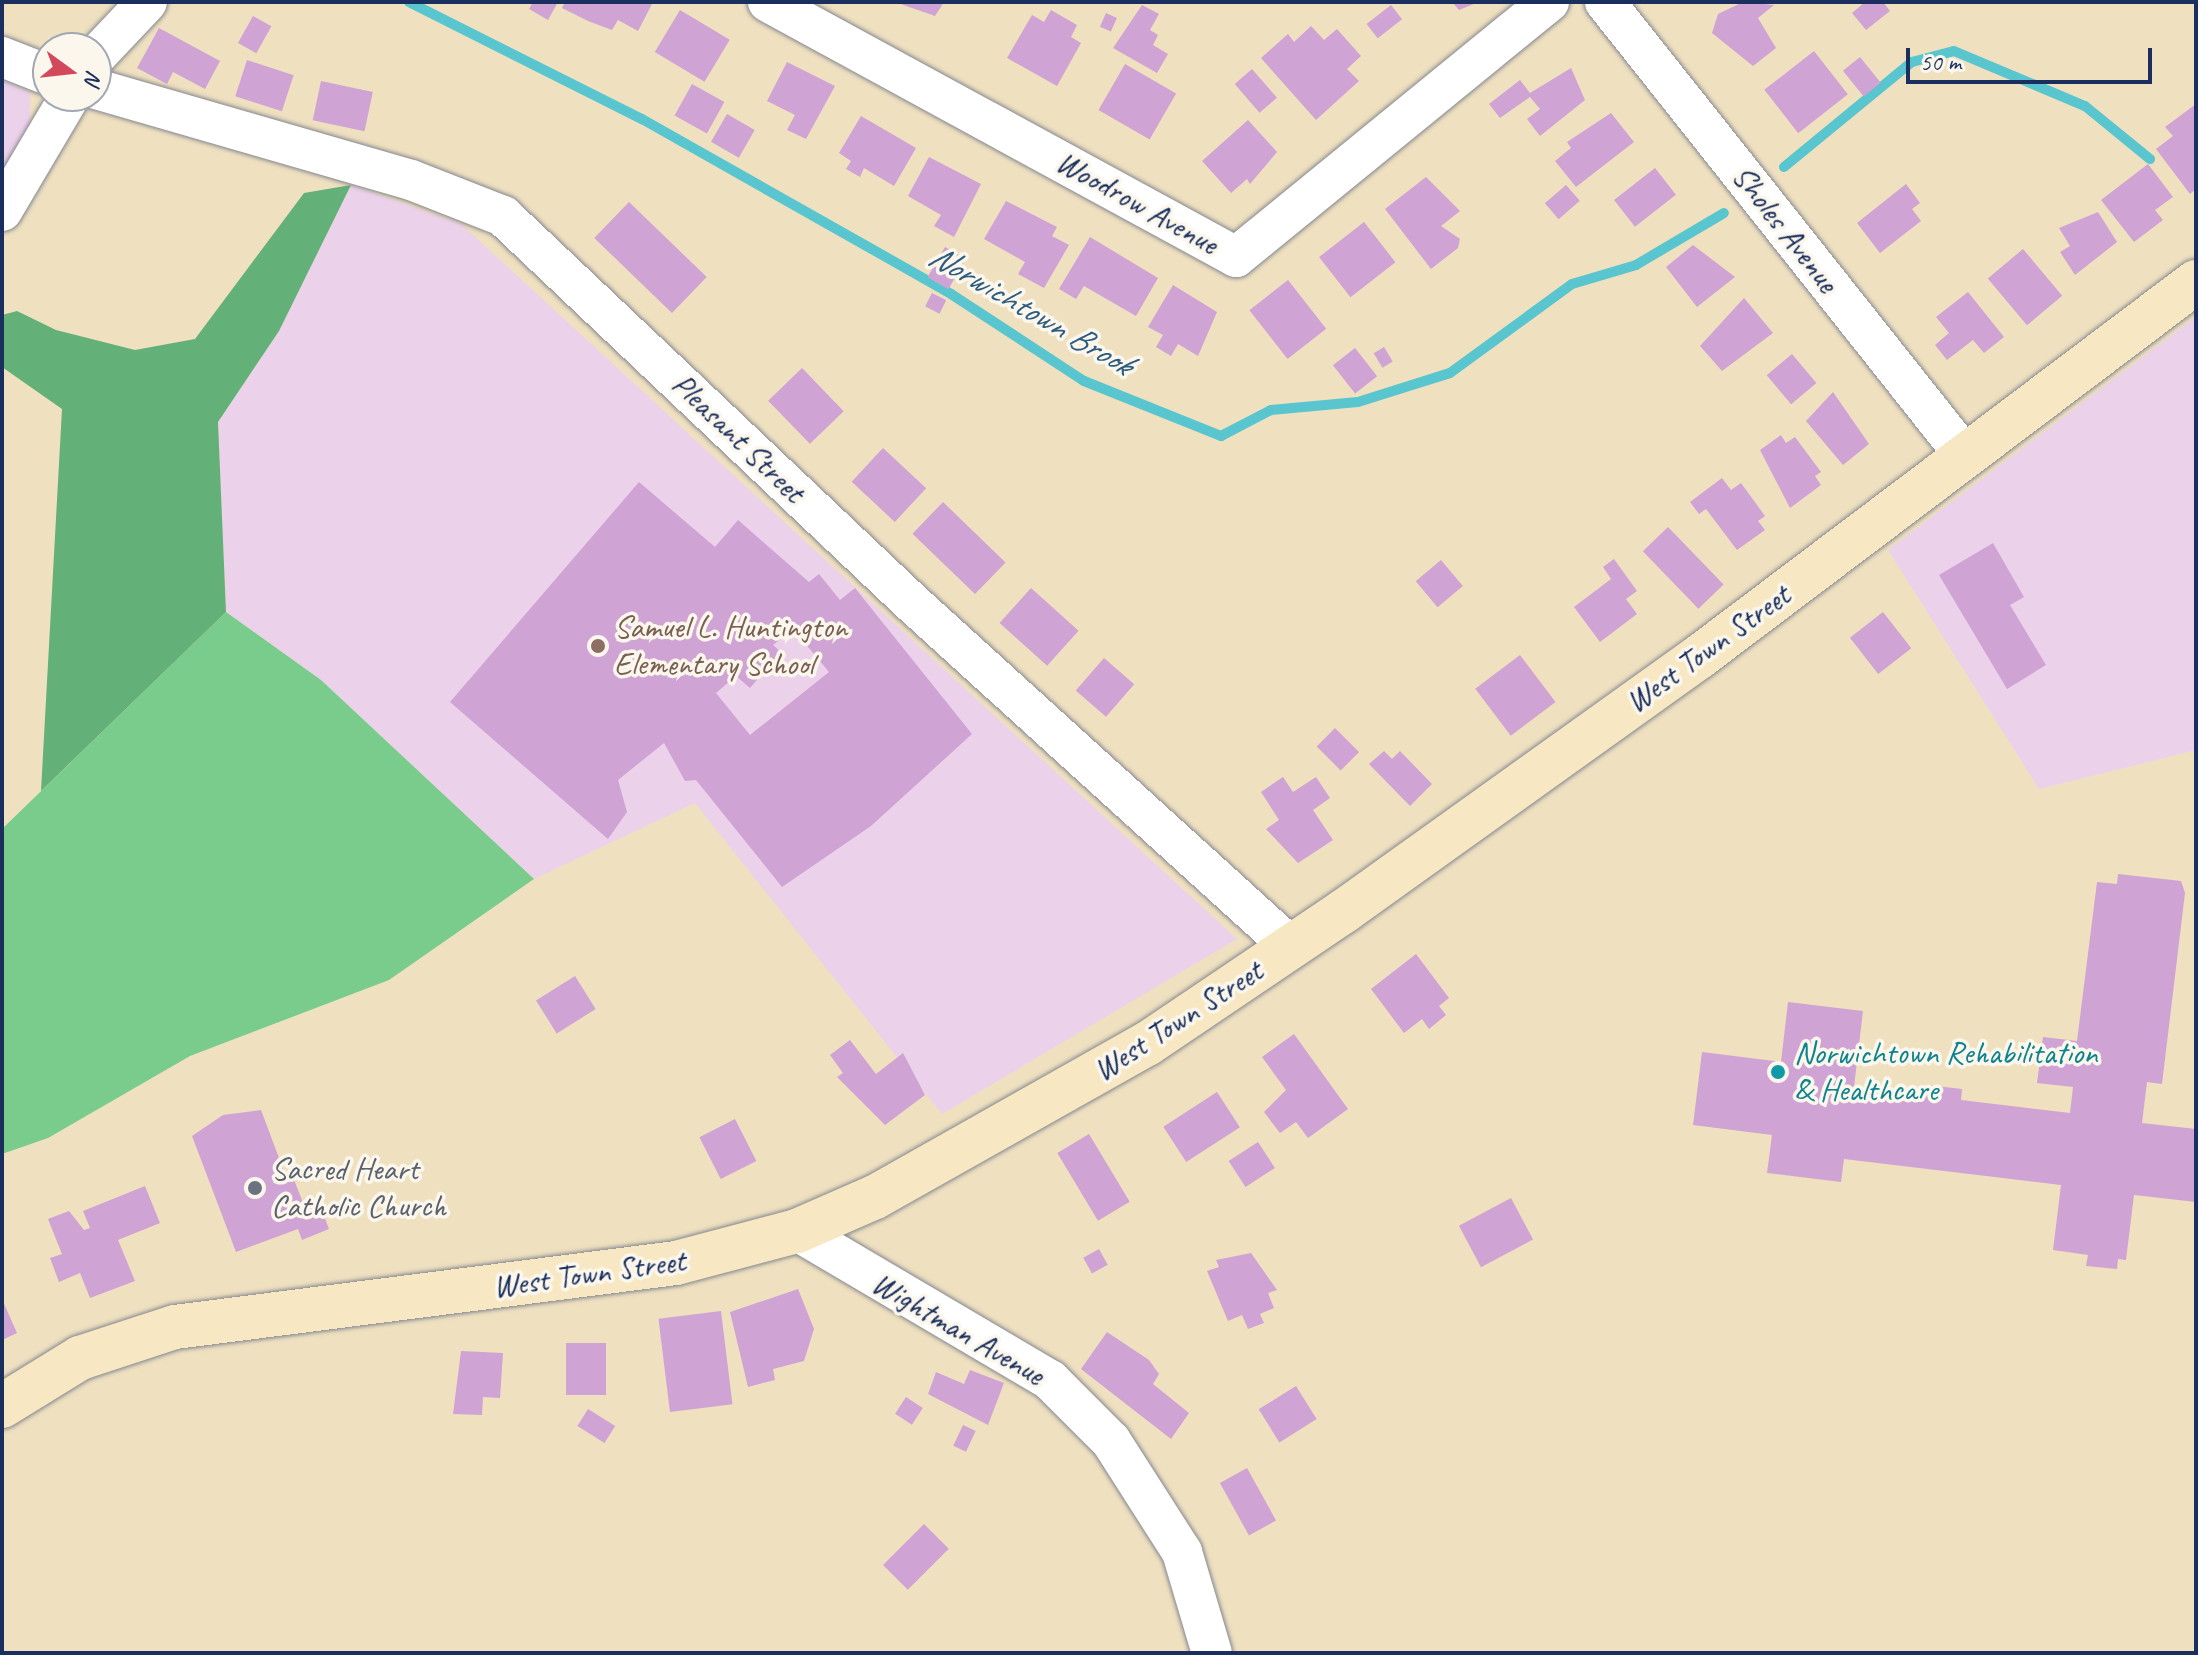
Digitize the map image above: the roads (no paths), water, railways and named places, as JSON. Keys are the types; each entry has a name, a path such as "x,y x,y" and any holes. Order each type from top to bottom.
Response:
{"main road":[{"name":"West Town Street","path":"2,1406 80,1358 175,1327 601,1275 797,1231 1049,1103 1291,947 1966,457 2196,282"}],"street":[{"path":"112,39 147,2"},
{"name":"Woodrow Avenue","path":"768,2 1236,257 1549,2"},
{"name":"Sholes Avenue","path":"1605,2 1966,457"},
{"path":"2,57 32,69"},
{"name":"Pleasant Street","path":"112,94 411,180 503,216 910,601 1291,947"},
{"path":"2,211 61,112"},
{"name":"Wightman Avenue","path":"797,1231 1050,1380 1111,1441 1182,1552 1212,1653"}],"waterway":[{"name":"Norwichtown Brook","path":"409,2 642,119 951,294 1084,381 1221,436 1271,410 1358,402 1450,373 1572,284 1636,265 1724,213"},
{"name":"Norwichtown Brook","path":"1784,167 1912,62 1954,51 2085,106 2150,159"}],"place":[{"name":"Samuel L. Huntington Elementary School","path":"598,646"},
{"name":"Norwichtown Rehabilitation & Healthcare","path":"1778,1072"},
{"name":"Sacred Heart Catholic Church","path":"255,1188"}]}
